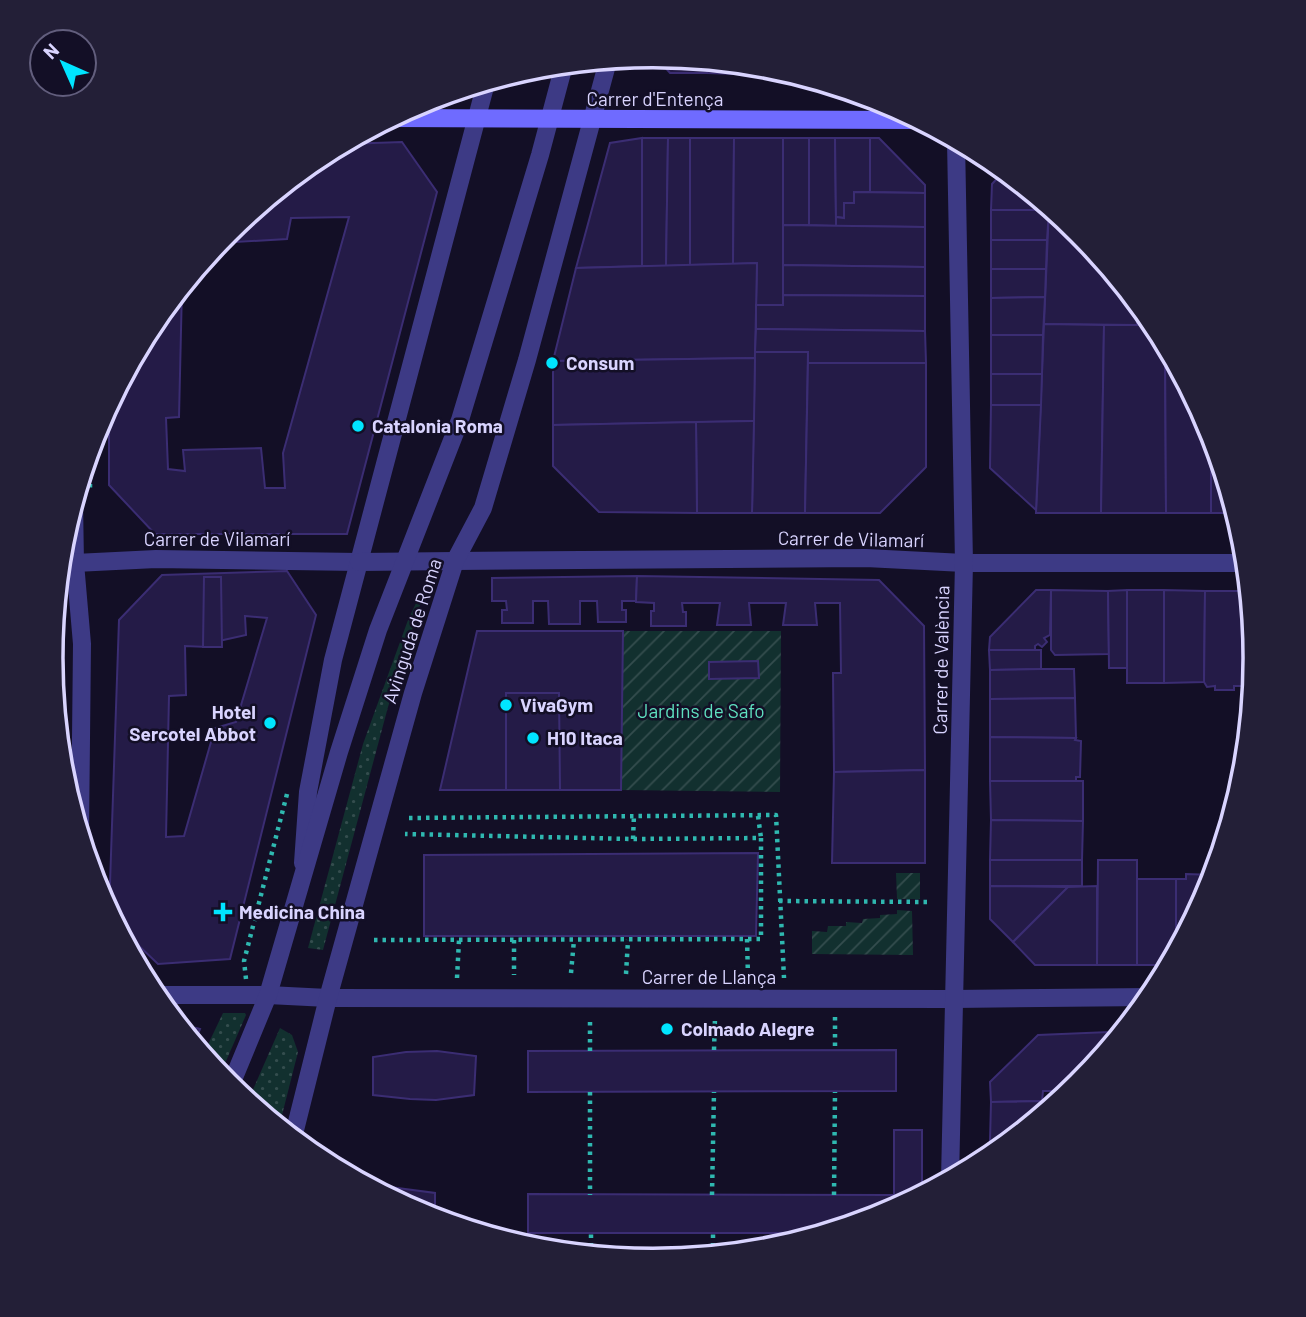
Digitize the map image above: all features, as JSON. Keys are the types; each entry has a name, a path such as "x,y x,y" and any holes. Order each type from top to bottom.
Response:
{"main road":[{"name":"Carrer d'Entença","path":"415,118 894,120"}],"street":[{"name":"Avinguda de Roma","path":"295,1128 328,998 413,693 455,561 483,508 527,360 605,71"},
{"name":"Avinguda de Roma","path":"235,1075 268,995 378,630 460,420 561,76"},
{"name":"Avinguda de Roma","path":"302,877 308,792 332,660 483,94"},
{"name":"Carrer de València","path":"950,1168 964,563 956,153"},
{"path":"75,539 82,644 80,800"},
{"name":"Carrer de Vilamarí","path":"75,563 156,559 405,562 866,558 964,563 1235,563"},
{"name":"Carrer de Llança","path":"168,995 328,998 1136,997"}],"path":[{"path":"633,839 634,815"},
{"path":"409,818 776,815 784,978"},
{"path":"374,940 761,939 761,838 758,816"},
{"path":"405,834 633,839 761,838"},
{"path":"779,901 930,902"},
{"path":"626,974 628,939"},
{"path":"747,939 748,977"},
{"path":"457,978 459,940"},
{"path":"514,940 514,975"},
{"path":"571,973 574,940"},
{"path":"714,1050 715,1013"},
{"path":"835,1013 835,1050"},
{"path":"590,1051 591,1014"},
{"path":"590,1092 590,1195"},
{"path":"712,1195 714,1092"},
{"path":"834,1195 835,1092"},
{"path":"591,1233 591,1245"},
{"path":"713,1233 713,1245"}],"green space":[{"path":"417,601 421,602 388,707 323,950 308,948 363,744"},
{"name":"Jardins de Safo","path":"623,631 781,631 780,792 621,790"},
{"path":"896,873 920,873 920,899 897,899"},
{"path":"897,910 912,911 913,955 812,954 812,931 827,932 828,926 846,926 846,922 862,923 863,919 897,914"},
{"path":"223,1013 245,1013 225,1064 207,1046"},
{"path":"280,1028 292,1035 298,1052 282,1117 252,1091"}],"building":[{"path":"666,69 707,72 707,73 670,73"},
{"path":"642,138 668,138 666,266 642,266"},
{"path":"642,138 642,266 576,268 610,143"},
{"path":"668,138 690,138 690,265 666,266"},
{"path":"690,138 734,138 733,264 690,265"},
{"path":"734,138 783,138 783,305 756,305 757,263 733,264"},
{"path":"783,138 809,138 809,225 783,225"},
{"path":"809,138 835,138 836,226 809,225"},
{"path":"835,138 870,138 870,192 854,192 854,203 844,203 844,218 836,217"},
{"path":"870,138 879,138 925,185 925,193 870,192"},
{"path":"402,142 437,192 347,534 155,534 109,485 109,431 142,363 182,304 179,417 166,418 168,469 185,471 183,450 261,448 265,488 285,488 283,453 349,217 291,218 287,239 235,242 294,190 367,143"},
{"path":"997,179 1036,210 991,210 992,184"},
{"path":"854,192 925,193 925,227 836,226 836,217 844,218 844,203 854,203"},
{"path":"991,210 1036,210 1048,221 1047,240 991,240"},
{"path":"1048,221 1097,269 1137,321 1137,325 1044,324"},
{"path":"783,225 925,227 925,267 783,265"},
{"path":"991,240 1047,240 1046,269 991,269"},
{"path":"757,263 755,358 553,361 576,268"},
{"path":"783,265 925,267 925,296 783,295"},
{"path":"991,269 1046,269 1045,297 991,298"},
{"path":"783,295 925,296 925,331 756,329 756,305 783,305"},
{"path":"1045,297 1043,335 991,335 991,298"},
{"path":"1044,324 1104,325 1101,513 1036,513"},
{"path":"1104,325 1140,325 1165,366 1166,513 1101,513"},
{"path":"756,329 925,331 926,363 808,363 808,352 755,352"},
{"path":"991,335 1043,335 1042,374 991,374"},
{"path":"755,352 808,352 805,513 752,513"},
{"path":"755,358 754,421 553,425 553,361"},
{"path":"808,363 926,363 926,467 880,513 805,513"},
{"path":"1165,366 1211,466 1211,513 1166,513"},
{"path":"991,374 1042,374 1041,405 991,405"},
{"path":"991,405 1041,405 1036,510 990,468"},
{"path":"754,421 752,513 697,513 696,422"},
{"path":"696,422 697,513 599,512 553,466 553,425"},
{"path":"1211,466 1225,513 1211,513"},
{"path":"287,571 316,615 230,959 158,964 137,944 110,888 119,620 162,575","holes":["245,616 267,618 236,722 215,728 184,836 166,837 169,696 186,695 185,646 207,647 205,628 219,626 219,641 246,635"]},
{"path":"637,576 636,601 622,601 622,610 626,610 626,622 598,622 597,601 580,601 580,624 549,624 548,601 533,601 533,623 502,623 502,610 507,610 506,601 492,601 492,578"},
{"path":"637,576 879,580 924,626 925,770 834,772 833,673 841,673 840,603 815,603 817,625 783,625 786,603 749,603 751,625 717,625 720,603 682,603 683,612 686,612 686,626 651,626 654,603 636,602"},
{"path":"204,577 221,577 222,647 203,647"},
{"path":"1036,590 1051,590 1050,635 1044,638 1047,642 1042,647 1038,644 1035,646 1035,650 989,650 990,637"},
{"path":"1051,590 1108,591 1109,654 1055,655 1051,650"},
{"path":"1127,590 1164,590 1164,683 1127,683"},
{"path":"1127,590 1127,668 1109,668 1108,591"},
{"path":"1164,590 1205,591 1204,682 1164,683"},
{"path":"1205,591 1239,591 1242,684 1234,686 1234,690 1215,690 1215,686 1207,687 1204,682"},
{"name":"H10 Itaca","path":"477,631 623,631 621,790 440,790"},
{"path":"989,650 1041,650 1041,669 990,670"},
{"path":"758,661 759,678 709,679 709,662"},
{"path":"1074,669 1075,698 990,699 990,670"},
{"name":"H10 Itaca","path":"506,693 559,693 560,790 506,790"},
{"path":"1075,698 1076,738 990,737 990,699"},
{"path":"990,737 1076,738 1075,740 1081,741 1080,777 1076,777 1076,781 990,781"},
{"path":"925,770 925,863 832,863 834,772"},
{"path":"990,781 1083,781 1083,821 991,820"},
{"path":"991,820 1083,821 1082,860 990,860"},
{"path":"758,853 756,936 424,936 424,855"},
{"path":"990,860 1082,860 1082,886 990,886"},
{"path":"1098,860 1137,860 1137,965 1097,965"},
{"path":"1186,874 1202,875 1176,931 1176,879 1186,879"},
{"path":"1137,879 1176,879 1176,931 1157,965 1137,965"},
{"path":"990,886 1068,887 1013,942 990,919"},
{"path":"1097,886 1097,965 1035,965 1013,942 1068,887"},
{"path":"1109,1032 1097,1048 1054,1091 1043,1091 1042,1101 991,1102 990,1082 1038,1035"},
{"path":"896,1050 896,1091 528,1092 528,1051"},
{"path":"437,1051 476,1056 474,1095 436,1100 373,1095 373,1057"},
{"path":"1043,1101 1012,1127 990,1141 991,1102"},
{"path":"894,1130 922,1130 922,1184 894,1197"},
{"path":"390,1187 435,1193 435,1207"},
{"path":"528,1194 894,1195 879,1204 843,1217 785,1233 528,1233"}],"place":[{"name":"Consum","path":"552,363"},
{"name":"Catalonia Roma","path":"358,426"},
{"name":"VivaGym","path":"506,705"},
{"name":"Hotel Sercotel Abbot","path":"270,723"},
{"name":"H10 Itaca","path":"533,738"},
{"name":"Medicina China","path":"223,912"},
{"name":"Colmado Alegre","path":"667,1029"}]}
